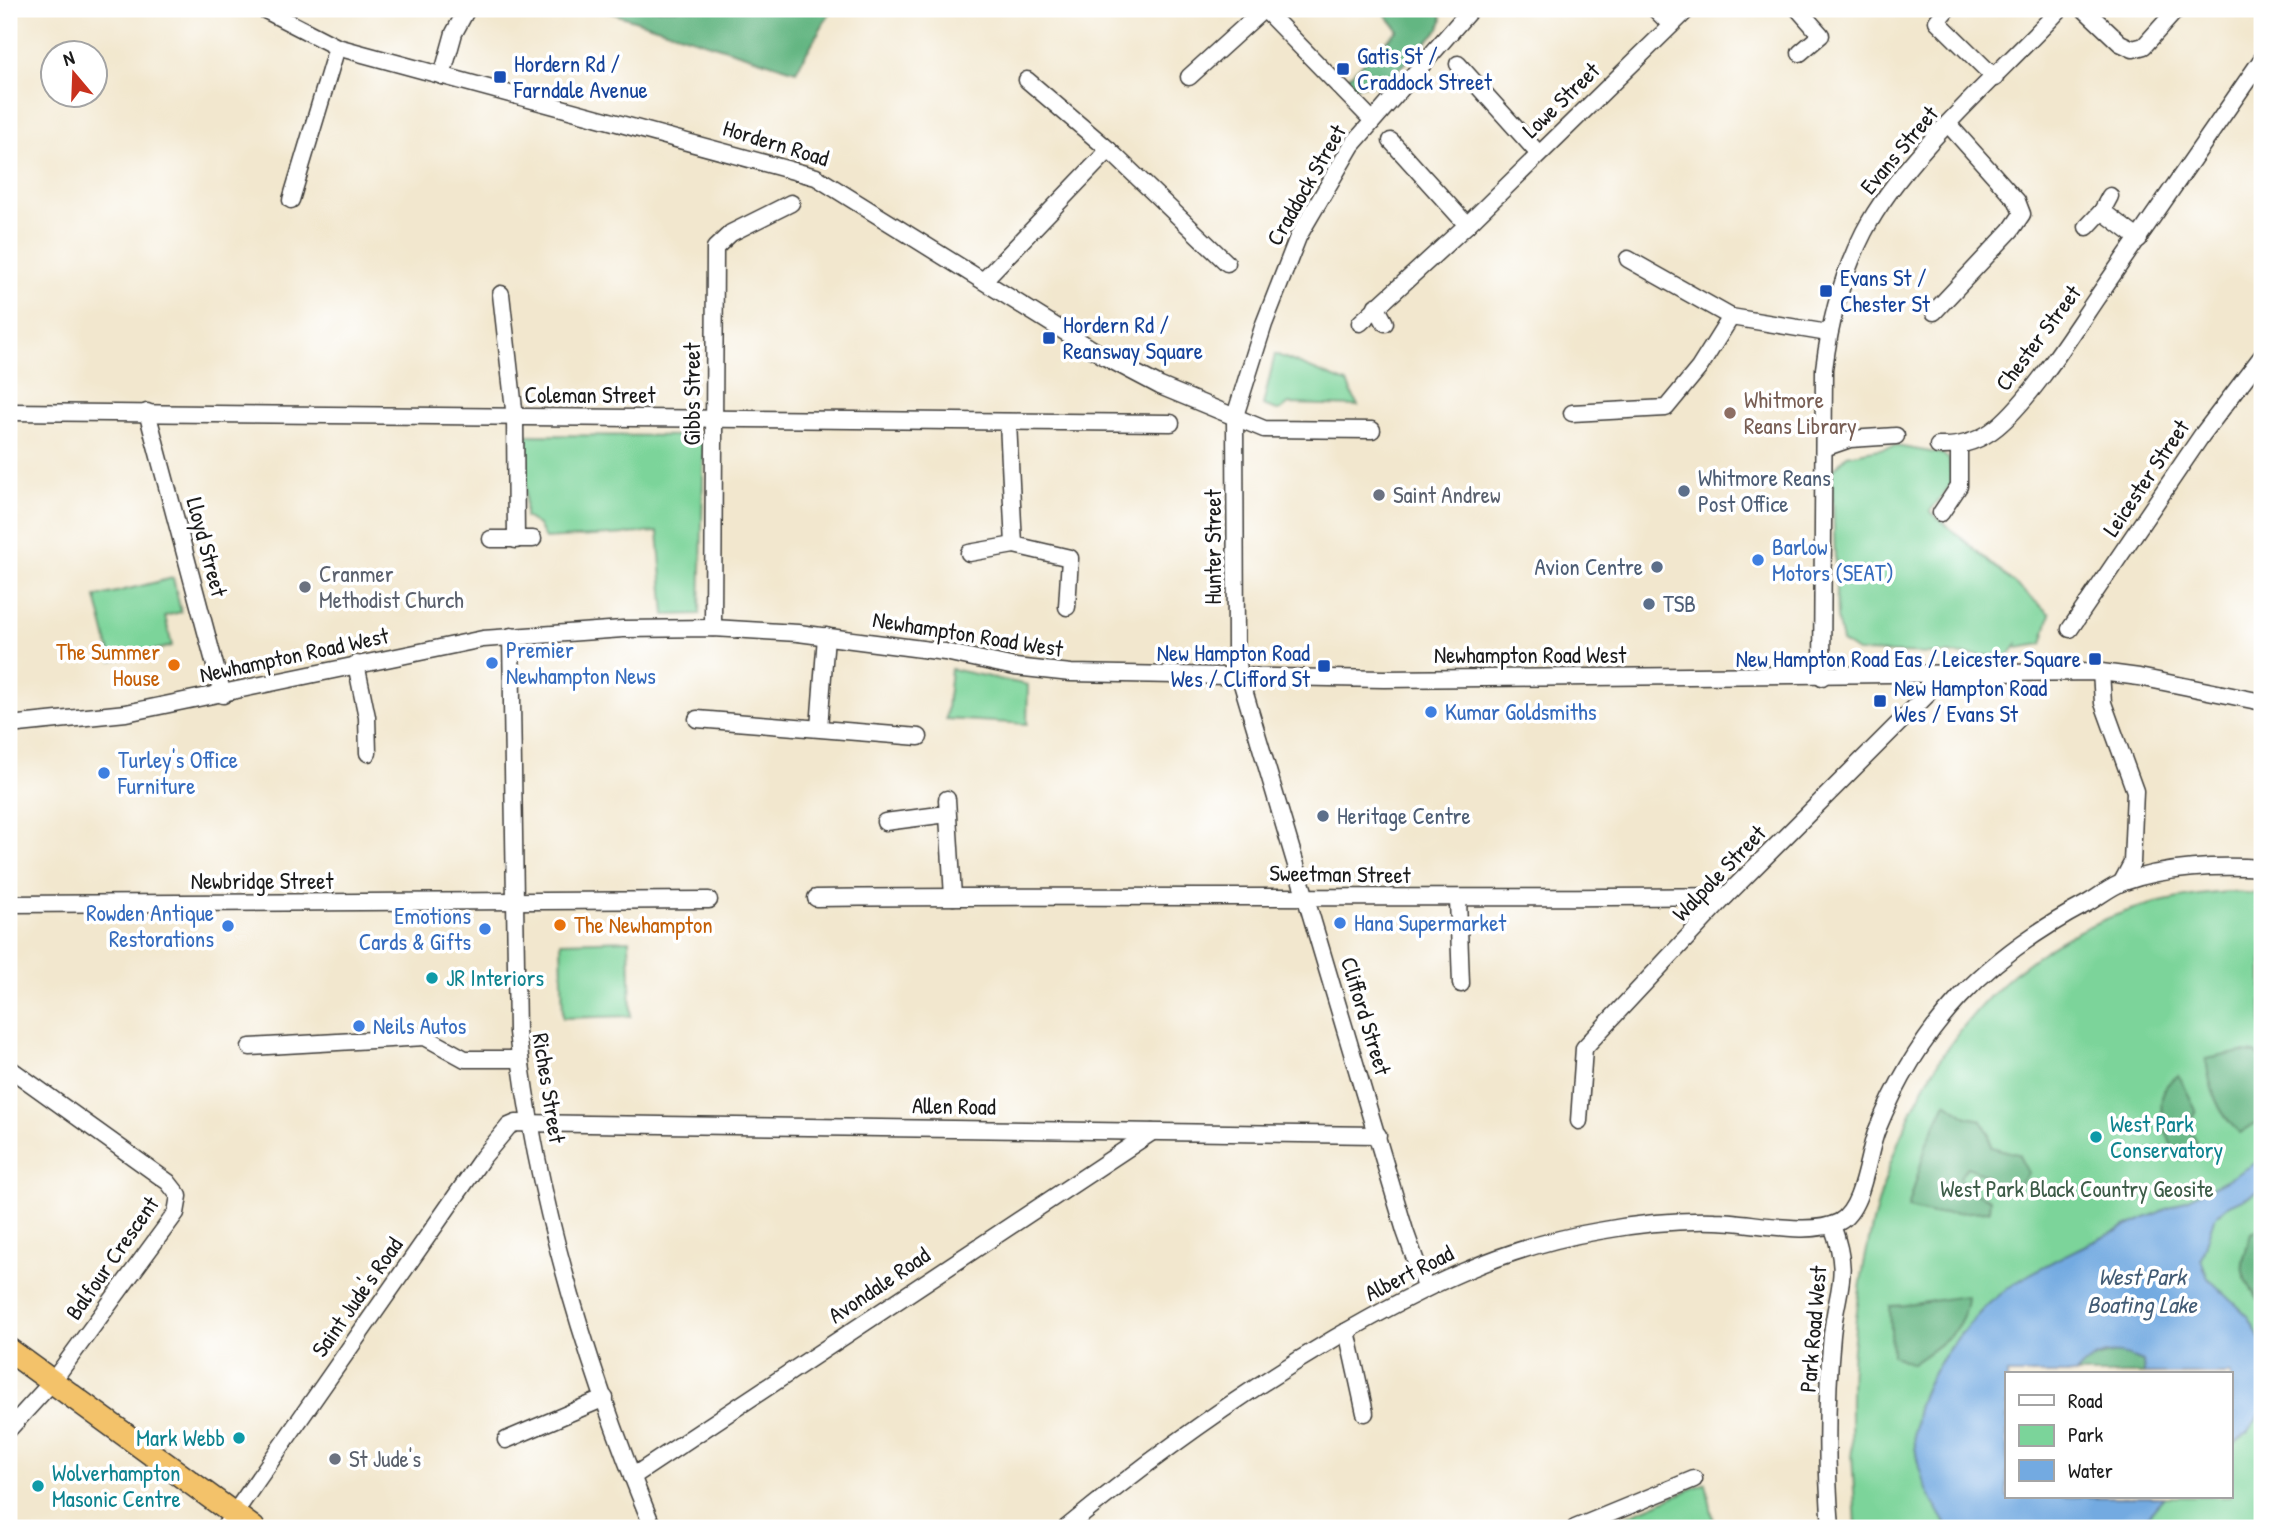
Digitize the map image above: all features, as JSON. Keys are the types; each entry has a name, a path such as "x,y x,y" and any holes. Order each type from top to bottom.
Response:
{"highway":[{"path":"9,1350 229,1521 253,1528"}],"street":[{"name":"Hordern Road","path":"263,9 337,47 816,177 1134,373 1264,429 1372,430"},
{"path":"442,76 454,33 467,9"},
{"path":"1189,77 1264,9 1372,120"},
{"name":"Craddock Street","path":"1235,416 1264,324 1298,237 1352,145 1471,9"},
{"path":"1656,9 1671,25"},
{"name":"Lowe Street","path":"1360,323 1467,225 1688,9"},
{"path":"1798,9 1821,35 1800,53"},
{"path":"1947,9 1937,21 1995,78"},
{"name":"Evans Street","path":"1822,677 1824,369 1828,333 1843,281 1865,230 1896,183 2060,9"},
{"path":"2084,9 2120,43 2133,49 2144,46 2177,9"},
{"path":"291,200 337,47"},
{"name":"Chester Street","path":"1938,446 1959,446 1997,428 2021,401 2139,239 2262,59"},
{"path":"1458,64 1538,153"},
{"path":"1027,80 1109,150 1227,263"},
{"path":"1934,312 2011,230 2022,214 2017,201 1948,125"},
{"path":"1391,141 1467,225"},
{"path":"984,280 1109,150"},
{"path":"2087,227 2102,211 2110,196"},
{"name":"Gibbs Street","path":"713,628 715,248 731,233 791,204"},
{"path":"2102,211 2139,239"},
{"path":"1628,259 1731,317 1828,333"},
{"path":"491,539 525,539 515,418 500,294"},
{"path":"1376,306 1385,323"},
{"path":"1572,413 1667,408 1699,368 1731,317"},
{"name":"Leicester Street","path":"2070,629 2202,435 2262,356"},
{"name":"Coleman Street","path":"9,412 1171,423"},
{"name":"Lloyd Street","path":"147,412 223,695"},
{"name":"Hunter Street","path":"1235,416 1236,650 1240,677"},
{"path":"1008,422 1014,545"},
{"path":"1824,448 1850,439 1896,436"},
{"path":"1941,513 1959,486 1959,446"},
{"path":"969,554 1014,545 1070,558 1067,607"},
{"name":"Newhampton Road West","path":"9,725 114,715 223,695 356,664 511,636 623,629 713,628 826,636 1071,673 1240,677 1822,677 2101,672 2151,679 2262,702"},
{"name":"Riches Street","path":"511,636 520,1059 530,1122 565,1274 632,1477 653,1528"},
{"path":"819,728 826,636"},
{"path":"356,664 367,717 368,753"},
{"path":"2101,672 2103,703 2136,791 2132,863 2122,882"},
{"name":"Walpole Street","path":"1579,1121 1584,1048 1726,896 1926,696 1930,676"},
{"name":"Clifford Street","path":"1240,677 1425,1287"},
{"path":"697,719 919,737"},
{"path":"885,822 947,807 953,897"},
{"path":"1832,1225 1842,1221 1856,1203 1875,1133 1907,1063 1952,1004 1994,963 2045,926 2122,882 2206,868 2262,868"},
{"name":"Sweetman Street","path":"816,898 1305,895 1458,899 1726,896"},
{"path":"1458,899 1461,984"},
{"path":"515,902 709,900"},
{"name":"Newbridge Street","path":"9,904 515,902"},
{"path":"250,1047 425,1037 465,1059 520,1059"},
{"name":"Balfour Crescent","path":"9,1068 167,1182 179,1196 176,1213 52,1382"},
{"name":"Allen Road","path":"530,1122 1378,1135"},
{"name":"Saint Jude's Road","path":"229,1521 483,1157 509,1126 530,1122"},
{"name":"Avondale Road","path":"632,1477 1152,1132"},
{"name":"Albert Road","path":"1066,1528 1177,1440 1247,1391 1425,1287 1532,1245 1620,1227 1670,1221 1720,1220 1813,1228 1832,1225"},
{"name":"Park Road West","path":"1831,1528 1828,1463 1832,1334 1843,1265 1832,1225"},
{"path":"1348,1331 1366,1413"},
{"path":"9,1429 52,1382"},
{"path":"506,1440 605,1398"},
{"path":"1575,1528 1694,1479"}],"green space":[{"path":"599,9 832,9 796,71"},
{"path":"1381,9 1440,9 1442,20 1439,29 1386,83 1354,86 1347,78 1398,30"},
{"path":"1275,354 1347,383 1358,406 1289,404 1280,411 1263,405"},
{"path":"527,435 704,436 700,614 665,615 658,532 545,539 538,525 525,517"},
{"path":"1896,446 1942,454 1949,459 1952,483 1930,511 2050,614 2042,644 2017,648 2017,644 2009,656 1857,652 1842,642 1837,618 1832,471 1847,455"},
{"path":"173,578 181,612 165,616 172,646 112,661 96,597"},
{"path":"951,669 1028,685 1027,724 946,719"},
{"name":"West Park Black Country Geosite","path":"2228,892 2262,894 2262,1528 1856,1528 1851,1393 1853,1348 1864,1264 1884,1183 1913,1108 1952,1041 2003,984 2065,939 2140,907"},
{"path":"629,940 631,1016 563,1018 561,942"},
{"path":"2242,1052 2256,1053 2262,1059 2262,1119 2240,1133 2220,1109 2206,1059"},
{"path":"2179,1075 2196,1110 2187,1127 2202,1156 2179,1159 2164,1124 2161,1104 2163,1095 2168,1083"},
{"path":"1946,1102 1967,1117 1982,1120 1989,1134 1991,1147 2018,1154 2028,1173 2016,1188 1991,1186 1985,1174 1967,1167 1960,1177 1965,1188 1990,1199 1989,1211 1933,1214 1908,1208 1927,1143"},
{"path":"2262,1227 2262,1306 2245,1278 2243,1266 2251,1233"},
{"path":"1967,1296 1962,1318 1941,1344 1912,1364 1892,1355 1890,1306"},
{"path":"2120,1352 2143,1361 2144,1372 2078,1372 2088,1360"},
{"path":"1706,1483 1715,1528 1598,1528"}],"water":[{"name":"West Park Boating Lake","path":"2262,1159 2262,1190 2229,1205 2214,1218 2201,1259 2208,1278 2249,1317 2262,1344 2262,1411 2248,1432 2232,1445 2232,1372 2144,1372 2143,1361 2124,1355 2106,1354 2091,1360 2078,1372 2005,1372 2005,1498 2163,1498 2144,1520 2132,1528 1948,1528 1932,1501 1922,1476 1916,1453 1915,1429 1918,1406 1927,1383 1966,1328 1999,1295 2044,1266 2232,1177"}],"place":[{"name":"Gatis St / Craddock Street","path":"1343,69"},
{"name":"Hordern Rd / Farndale Avenue","path":"500,77"},
{"name":"Evans St / Chester St","path":"1826,291"},
{"name":"Hordern Rd / Reansway Square","path":"1049,338"},
{"name":"Whitmore Reans Library","path":"1730,413"},
{"name":"Whitmore Reans Post Office","path":"1684,491"},
{"name":"Saint Andrew","path":"1379,495"},
{"name":"Barlow Motors (SEAT)","path":"1758,560"},
{"name":"Avion Centre","path":"1657,567"},
{"name":"Cranmer Methodist Church","path":"305,587"},
{"name":"TSB","path":"1649,604"},
{"name":"New Hampton Road Eas / Leicester Square","path":"2095,659"},
{"name":"Premier Newhampton News","path":"492,663"},
{"name":"The Summer House","path":"174,665"},
{"name":"New Hampton Road Wes / Clifford St","path":"1324,666"},
{"name":"New Hampton Road Wes / Evans St","path":"1880,701"},
{"name":"Kumar Goldsmiths","path":"1431,712"},
{"name":"Turley's Office Furniture","path":"104,773"},
{"name":"Heritage Centre","path":"1323,816"},
{"name":"Hana Supermarket","path":"1340,923"},
{"name":"The Newhampton","path":"560,925"},
{"name":"Rowden Antique Restorations","path":"228,926"},
{"name":"Emotions Cards & Gifts","path":"485,929"},
{"name":"JR Interiors","path":"432,978"},
{"name":"Neils Autos","path":"359,1026"},
{"name":"West Park Conservatory","path":"2096,1137"},
{"name":"Mark Webb","path":"239,1438"},
{"name":"St Jude's","path":"335,1459"},
{"name":"Wolverhampton Masonic Centre","path":"38,1486"}]}
